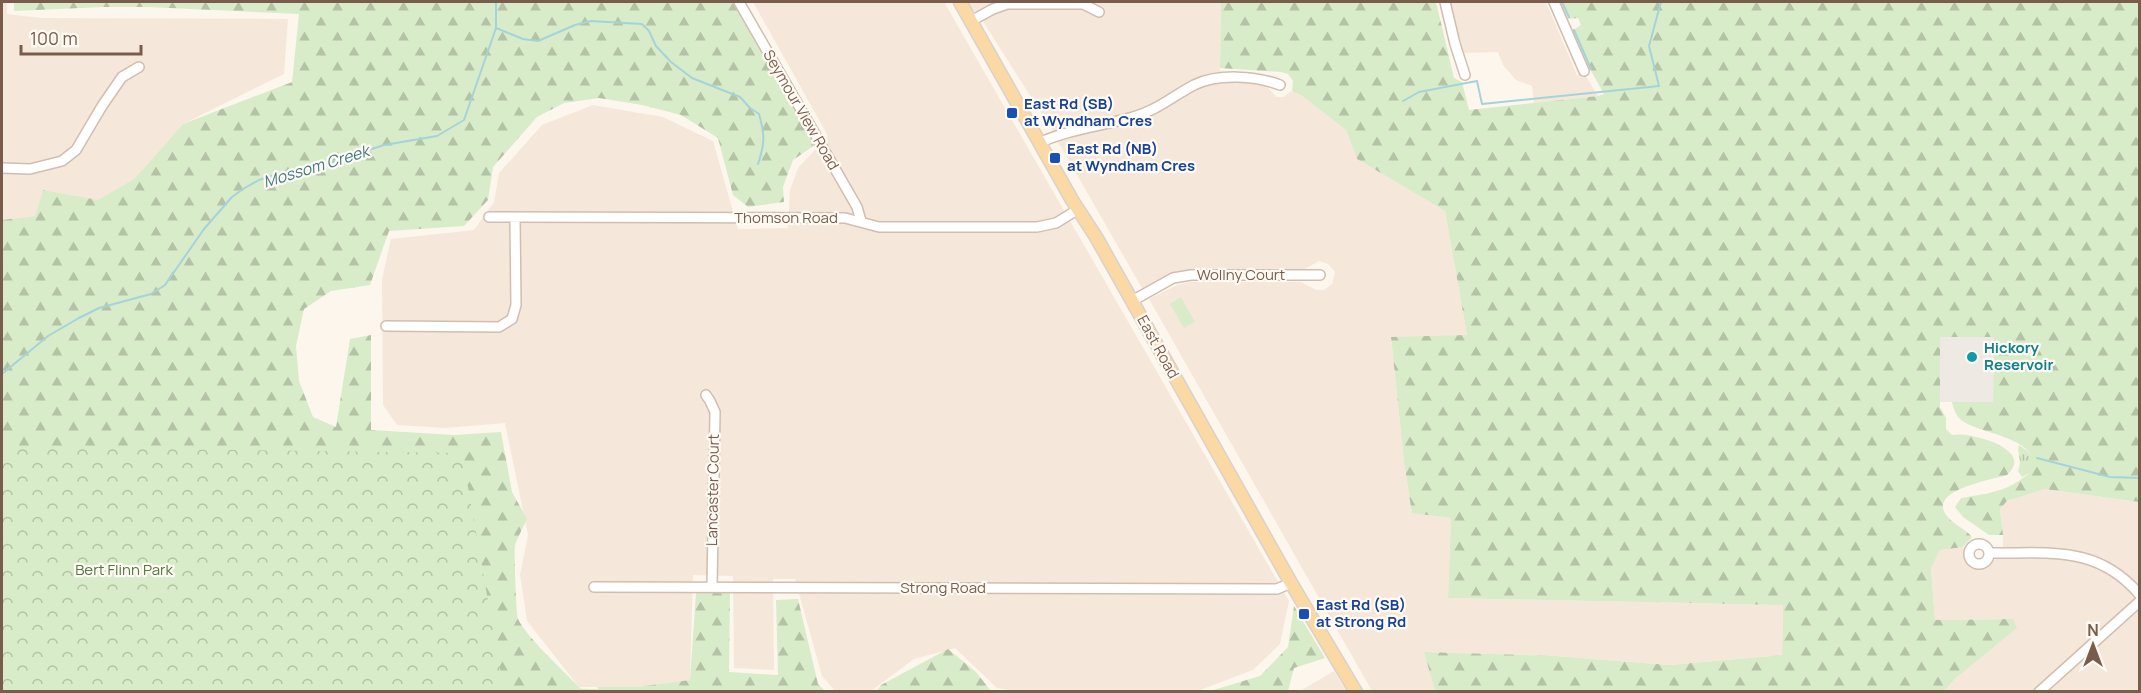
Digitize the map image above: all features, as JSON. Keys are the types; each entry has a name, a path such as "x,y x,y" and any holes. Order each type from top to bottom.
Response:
{"main road":[{"name":"East Road","path":"960,2 1077,210 1096,237 1291,583 1356,692"}],"street":[{"name":"Seymour View Road","path":"739,2 857,207 861,221"},
{"path":"1445,2 1465,75"},
{"path":"1554,2 1584,71"},
{"path":"971,21 1007,4 1083,4 1099,12"},
{"path":"2,168 30,168 62,161 76,150 122,76 139,67"},
{"path":"1039,143 1055,136 1148,112 1196,84 1206,81 1225,78 1264,79 1280,86"},
{"name":"Thomson Road","path":"489,218 845,218 879,227 1037,227 1056,222 1077,210"},
{"path":"386,326 499,327 512,319 516,305 515,219"},
{"name":"Wollny Court","path":"1132,301 1173,278 1191,275 1320,275"},
{"name":"Lancaster Court","path":"706,395 714,412 712,587"},
{"path":"1989,553 2079,555 2102,564 2122,576 2139,595"},
{"name":"Strong Road","path":"594,587 1277,589 1291,583"},
{"path":"2039,692 2139,601"}],"shaded area":[{"path":"2,2 7,2 7,14 42,18 288,19 284,74 183,124 134,179 98,201 43,190 35,216 2,220"},
{"path":"753,2 944,2 1289,601 1280,644 1253,670 1200,690 1019,692 997,688 955,648 914,659 871,691 835,691 822,676 795,579 773,579 774,670 734,668 733,576 693,575 690,680 636,687 579,687 527,621 520,575 528,535 505,423 445,428 397,425 383,405 382,279 391,239 474,230 494,202 499,173 542,125 593,105 663,117 713,141 738,229 788,228 790,190 798,168 828,136"},
{"path":"966,2 1221,2 1220,74 1194,79 1149,107 1133,113 1053,132 977,12 970,9"},
{"path":"1448,2 1546,2 1577,75 1584,73 1598,96 1534,103 1532,86 1516,80 1503,65 1498,52 1464,53"},
{"path":"1210,84 1264,84 1277,97 1284,97 1291,91 1302,96 1346,130 1357,159 1445,211 1467,335 1391,338 1404,462 1412,512 1451,518 1448,598 1783,605 1782,655 1669,665 1555,656 1425,652 1435,691 1372,691 1149,299 1177,285 1191,282 1301,282 1316,290 1324,290 1332,284 1335,272 1328,264 1319,261 1303,270 1186,271 1172,274 1143,290 1057,140 1142,119 1164,109 1194,90"},
{"path":"1940,337 1994,337 1993,402 1940,402"},
{"path":"2045,489 2139,502 2139,691 1944,691 2013,619 1935,620 1931,567 1940,550 1963,547 1968,563 1977,568 1985,567 1997,558 2003,558 2000,509 2007,501"},
{"path":"1334,671 1346,691 1300,691"}],"green space":[{"path":"14,2 733,3 815,145 793,160 783,187 784,202 748,207 733,195 718,138 681,115 642,105 599,98 564,103 537,117 493,167 488,200 464,226 389,231 370,285 331,291 304,309 296,346 299,381 313,417 336,427 350,339 371,335 371,430 454,435 501,432 512,492 527,519 515,545 518,619 538,646 583,691 2,691 2,220 35,216 43,190 98,200 134,179 183,124 292,82 299,14 148,7 14,11"},
{"path":"1221,2 1436,2 1454,78 1462,82 1469,110 1604,94 1572,31 1581,25 1578,18 1567,19 1560,2 2139,2 2139,502 2045,489 2007,501 2000,509 2003,535 1989,535 1963,517 1955,507 1961,498 2006,488 2035,469 2033,459 2027,450 2007,438 1964,422 1957,416 1952,402 1993,402 1994,337 1940,337 1940,407 1946,418 1946,429 1952,435 1971,436 1996,443 2013,457 2014,465 2007,475 1976,483 1945,499 1943,507 1947,516 1972,537 1963,547 1940,550 1931,568 1935,620 2013,619 2017,628 1957,677 1944,691 1435,691 1424,652 1555,656 1669,665 1782,655 1783,605 1448,598 1451,518 1412,513 1404,462 1391,337 1467,335 1445,211 1357,159 1346,130 1302,96 1292,91 1293,81 1288,74 1220,68"},
{"path":"1181,297 1195,322 1184,328 1170,304"},
{"path":"2019,445 2031,455 2036,465 2036,469 2022,477 2018,471"},
{"name":"Bert Flinn Park","path":"2,447 462,453 503,686 649,691 2,691"},
{"path":"696,593 730,593 729,672 778,675 776,600 798,599 818,684 825,691 600,692 597,687 636,687 690,680"},
{"path":"1294,606 1325,658 1294,668 1288,691 1210,691 1260,676 1288,647"},
{"path":"948,649 976,672 991,691 877,691 881,685"}],"waterway":[{"name":"Mossom Creek","path":"2,374 48,336 79,318 99,308 151,294 165,285 204,229 232,197 259,180 287,171 323,165 384,145 437,136 464,120 496,28 496,2"},
{"path":"1562,2 1569,17"},
{"path":"1403,101 1419,92 1477,81 1482,104 1659,86 1649,46 1661,2"},
{"path":"496,28 523,39 538,41 575,25 591,21 642,24 649,31 656,46 671,62 692,78 740,97 759,114 763,139 758,164"},
{"path":"1574,30 1591,69"},
{"path":"2037,458 2110,477 2140,478"}],"place":[{"name":"East Rd (SB) at Wyndham Cres","path":"1012,113"},
{"name":"East Rd (NB) at Wyndham Cres","path":"1055,158"},
{"name":"Hickory Reservoir","path":"1972,357"},
{"name":"East Rd (SB) at Strong Rd","path":"1304,614"}]}
